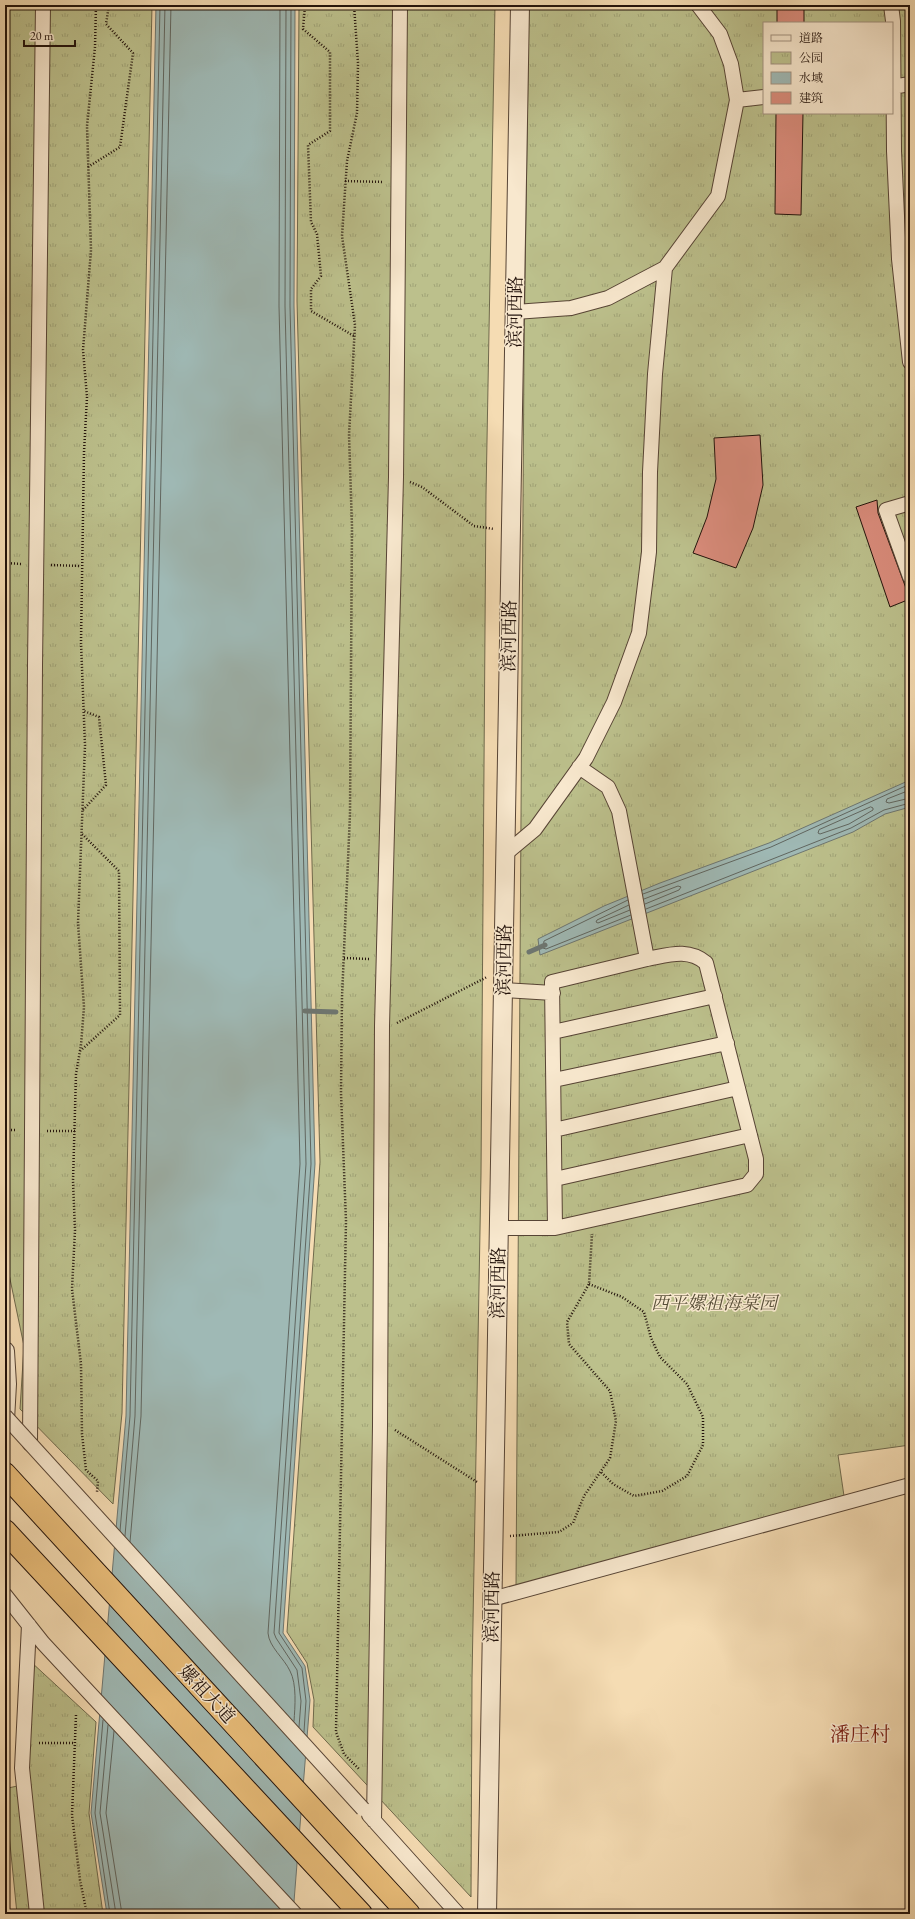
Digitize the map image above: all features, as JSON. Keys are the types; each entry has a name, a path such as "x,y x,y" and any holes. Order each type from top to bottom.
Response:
{"highway":[{"name":"嫘祖大道","path":"5,1474 409,1914"},
{"name":"嫘祖大道","path":"5,1531 360,1912"}],"street":[{"path":"30,1444 35,666 43,5"},
{"path":"374,1821 380,1426 382,1026 396,477 400,5"},
{"name":"滨河西路","path":"486,1914 494,1538 520,5"},
{"path":"515,312 571,308 608,298 665,268 718,196 738,100 731,64 720,34 698,5"},
{"path":"891,5 893,21 894,151 899,259 910,362"},
{"path":"893,86 910,84"},
{"path":"738,100 763,97"},
{"path":"505,854 535,829 586,758 614,702 639,632 649,552 650,472 655,374 665,268"},
{"path":"910,502 886,510 910,577"},
{"path":"579,767 608,787 619,811 647,958"},
{"path":"499,1228 555,1228 746,1185 756,1174 756,1159 715,996 706,963 698,956 684,952 647,958 552,982 555,1228"},
{"path":"503,990 553,993"},
{"path":"553,1032 715,996"},
{"path":"554,1080 726,1043"},
{"path":"554,1130 738,1088"},
{"path":"555,1179 750,1135"},
{"path":"5,1351 7,1384 5,1420"},
{"path":"5,1416 458,1914"},
{"path":"492,1599 910,1485"},
{"path":"5,1595 43,1643 295,1914"},
{"path":"28,1625 22,1768 37,1914"}],"path":[{"path":"96,5 95,47 87,126 91,250 84,350 87,397 81,566 81,642 85,745 78,923 84,1007 80,1051 76,1074 73,1181 76,1230 72,1289 81,1364 82,1434 86,1470 98,1481 97,1492"},
{"path":"88,167 120,147 132,61 133,53 106,24 109,5"},
{"path":"305,5 303,29 330,52 330,131 308,145 311,222 317,234 321,276 311,289 311,311 354,337"},
{"path":"354,5 358,63 357,114 347,161 342,236 355,325 350,435 352,527 350,814 344,958 341,1093 346,1221 336,1732 344,1754 361,1771"},
{"path":"345,181 399,182"},
{"path":"396,477 422,487 474,526 511,531"},
{"path":"83,810 106,785 99,717 84,711"},
{"path":"80,1051 120,1015 120,871 82,833"},
{"path":"344,958 384,960"},
{"path":"382,1026 398,1023 503,968"},
{"path":"494,1538 559,1532 573,1523 584,1496 610,1458 616,1421 610,1391 569,1344 567,1322 589,1284 594,1219"},
{"path":"589,1284 622,1297 644,1312 651,1338 660,1357 687,1384 703,1417 703,1445 687,1476 662,1491 634,1496 613,1484 601,1472"},
{"path":"380,1426 397,1431 494,1493"},
{"path":"76,1715 72,1815 80,1880 87,1914"},
{"path":"23,1743 74,1743"}],"green space":[{"path":"5,5 152,5 122,1413 113,1504 20,1409 24,1346 5,1255"},
{"path":"299,5 495,5 486,495 481,1174 472,1679 471,1897 313,1727 314,1700 307,1663 287,1632 320,1162 297,301"},
{"name":"西平嫘祖海棠园","path":"529,5 910,5 910,1445 838,1455 844,1496 516,1588 524,354"},
{"path":"30,1661 96,1722 89,1813 103,1914 17,1914 8,1824 8,1788 27,1784"}],"water":[{"path":"156,5 295,5 294,306 315,1164 283,1633 305,1666 310,1700 293,1914 107,1914 91,1813 126,1416"},
{"path":"910,780 910,807 885,814 853,832 540,955 538,939 604,906 660,883 769,843"}],"building":[{"path":"777,5 804,5 804,22 777,22"},
{"path":"776,114 803,114 801,215 775,214"},
{"path":"760,435 763,485 753,528 736,568 693,553 707,517 716,479 714,438"},
{"path":"877,500 878,513 910,599 890,607 856,507"}],"waterway":[{"path":"529,952 545,945"},
{"path":"305,1011 336,1012"}],"district":[{"name":"潘庄村","path":"860,1734"}]}
